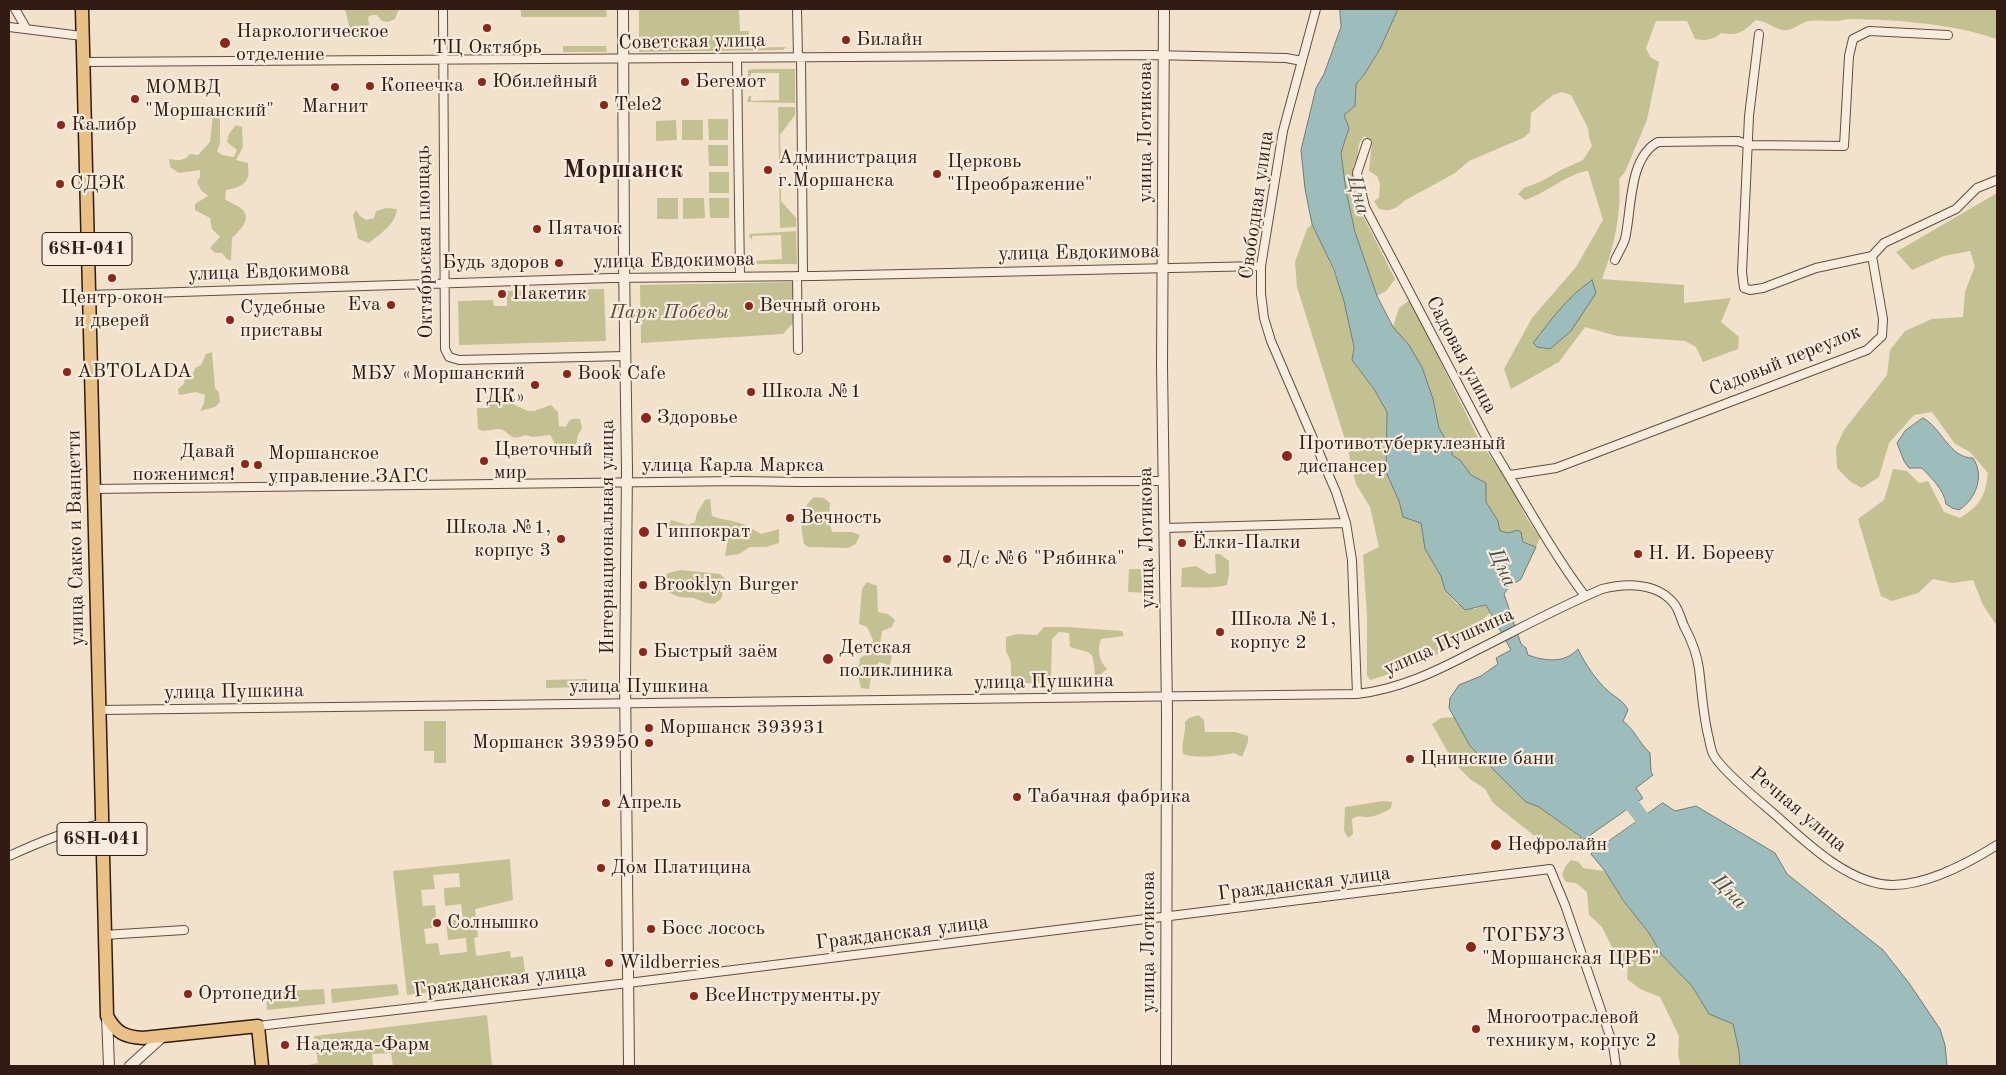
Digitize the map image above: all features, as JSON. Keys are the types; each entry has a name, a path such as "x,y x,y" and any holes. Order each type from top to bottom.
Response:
{"main road":[{"name":"улица Сакко и Ванцетти","path":"82,9 107,1016"},
{"path":"107,1016 117,1032 143,1038 258,1026 262,1066"}],"street":[{"path":"15,9 26,28"},
{"name":"Октябрьская площадь","path":"443,9 445,349 449,357 459,360 625,356"},
{"name":"Интернациональная улица","path":"623,9 629,1066"},
{"path":"797,9 800,276 798,350"},
{"name":"улица Лотикова","path":"1164,9 1163,481 1167,697 1166,1066"},
{"name":"Свободная улица","path":"1316,9 1283,131 1261,266 1260,294 1264,318 1271,341 1336,492 1346,523 1352,560 1357,694"},
{"path":"9,27 82,36"},
{"path":"1615,260 1625,239 1629,205 1639,164 1649,147 1658,142 1738,141 1749,145 1844,146 1849,56 1853,39 1868,31 1948,35"},
{"path":"1759,34 1749,116 1742,272 1744,288 1750,290 1763,288 1816,268 1872,256 1884,243 1956,209 1977,188 1997,180"},
{"name":"Советская улица","path":"83,62 1164,55 1286,58 1302,61"},
{"path":"737,58 740,276"},
{"name":"Садовая улица","path":"1367,143 1357,173 1365,207 1489,443 1547,539 1585,596"},
{"name":"Садовый переулок","path":"1510,475 1556,468 1867,350 1882,336 1883,319 1872,256"},
{"name":"улица Евдокимова","path":"88,295 445,282 1261,266"},
{"name":"улица Карла Маркса","path":"93,489 738,481 1163,481"},
{"path":"1164,528 1346,523"},
{"name":"улица Пушкина","path":"99,710 1357,694 1378,692 1404,684 1442,668 1602,588 1620,584 1635,584 1652,589 1675,605 1692,642 1698,666 1704,718 1712,754 1720,764"},
{"name":"Речная улица","path":"1720,764 1813,848 1840,866 1880,884 1897,885 1935,877 1980,856 1997,845"},
{"path":"9,856 44,840 75,829 102,824"},
{"name":"Гражданская улица","path":"258,1026 628,983 1550,869 1565,905 1612,1045 1616,1066"},
{"path":"104,935 184,930"},
{"name":"улица Сакко и Ванцетти","path":"107,1016 109,1066"},
{"path":"130,1066 162,1037"}],"green space":[{"path":"345,9 399,9 395,19 388,22 382,21 377,15 372,15 368,17 369,25 364,29 353,30 349,26"},
{"path":"521,9 606,9 607,17 521,17"},
{"path":"639,9 739,9 740,31 749,31 749,45 741,45 741,48 786,47 783,50 639,52"},
{"path":"1398,9 1997,9 1997,39 1960,29 1923,23 1848,19 1808,21 1793,29 1786,30 1756,20 1741,32 1733,34 1721,33 1712,39 1703,40 1695,39 1687,21 1656,21 1646,48 1650,57 1659,62 1647,120 1625,172 1619,179 1620,192 1616,230 1602,279 1684,285 1684,303 1731,298 1721,322 1739,337 1738,349 1703,362 1696,347 1685,341 1617,336 1585,327 1559,362 1511,389 1504,369 1532,318 1576,267 1603,220 1588,171 1573,175 1525,200 1518,194 1524,188 1583,160 1592,146 1588,128 1571,95 1562,92 1553,95 1531,113 1530,132 1523,138 1469,161 1455,173 1390,210 1379,209 1374,201 1379,198 1380,184 1377,176 1369,171 1372,141 1364,136 1359,144 1357,158 1353,167 1361,212 1395,279 1386,291 1377,296 1355,232 1346,191 1341,153 1349,128 1344,115 1355,106 1356,84 1364,75 1380,49"},
{"path":"563,46 606,46 607,52 563,52"},
{"path":"795,69 795,103 747,102 749,96 751,96 751,101 779,100 779,73 751,73 751,77 748,77 748,70"},
{"path":"220,104 220,143 217,151 222,155 234,157 237,150 227,142 229,134 236,125 242,127 243,147 236,160 248,163 247,180 236,188 226,190 225,199 243,210 246,218 243,226 232,238 231,261 222,253 215,253 210,248 220,237 212,229 210,218 195,210 195,204 208,196 201,190 197,182 200,177 200,170 179,173 170,167 169,159 180,160 190,154 198,155 210,142 213,114"},
{"path":"778,107 795,107 795,115 780,135 781,162 779,162"},
{"path":"708,119 728,119 728,140 709,140"},
{"path":"676,120 677,140 656,141 656,121"},
{"path":"682,120 703,120 703,140 682,140"},
{"path":"708,145 728,145 728,166 709,166"},
{"path":"709,172 729,172 729,193 709,193"},
{"path":"779,173 781,173 781,201 796,218 796,227 780,228"},
{"path":"1997,193 1997,626 1983,605 1973,580 1952,583 1933,579 1918,593 1892,601 1881,596 1858,519 1884,500 1893,469 1907,471 1919,483 1928,481 1944,512 1960,518 1977,505 1983,495 1987,482 1988,473 1970,452 1955,444 1932,412 1914,415 1889,443 1879,477 1862,488 1851,482 1837,468 1836,447 1844,430 1887,375 1890,350 1905,331 1932,319 1963,317 1965,292 1975,266 1970,251 1944,256 1912,270 1896,252"},
{"path":"657,198 678,198 678,219 657,219"},
{"path":"683,198 704,198 705,218 683,219"},
{"path":"709,198 729,198 729,218 710,218"},
{"path":"386,208 397,209 396,215 387,228 369,243 358,239 353,215 356,210 366,220 374,218 376,211"},
{"path":"1312,224 1334,272 1347,309 1353,345 1352,360 1374,389 1387,412 1386,472 1399,501 1403,517 1421,523 1425,549 1441,576 1445,590 1457,604 1475,609 1486,605 1490,613 1482,620 1471,625 1463,637 1427,661 1412,666 1407,662 1408,665 1399,671 1370,680 1367,675 1367,616 1363,555 1379,547 1370,507 1356,484 1347,446 1297,287 1295,262 1307,229"},
{"path":"796,231 797,264 750,264 751,258 753,261 782,259 781,235 752,236 752,240 749,236 750,234"},
{"name":"Парк Победы","path":"793,282 793,323 783,334 641,343 640,285"},
{"path":"604,289 606,341 459,345 458,301 493,300 494,306 507,306 507,291"},
{"path":"1410,300 1481,444 1509,481 1526,517 1540,538 1536,547 1523,542 1521,532 1509,533 1500,531 1498,521 1486,502 1486,483 1471,475 1460,460 1452,455 1452,451 1439,428 1433,399 1422,367 1393,327 1399,308"},
{"path":"212,352 215,388 219,393 220,402 215,407 200,411 205,395 196,392 179,395 178,389 184,384 186,374 192,376 195,368 201,365 206,354"},
{"path":"495,392 502,399 528,411 534,411 551,405 558,412 559,426 566,427 571,420 580,419 582,428 578,435 575,450 569,453 561,453 550,435 533,437 525,435 515,438 505,431 498,429 483,431 478,429 477,408 486,408 488,395"},
{"path":"814,497 824,498 830,503 829,520 832,532 852,532 860,535 856,544 848,548 808,547 804,544 803,513"},
{"path":"710,499 712,516 743,524 761,534 779,529 779,543 766,547 750,547 739,554 725,556 728,538 670,536 668,527 671,520 688,525 695,522 697,513 705,500"},
{"path":"1215,554 1220,554 1229,561 1227,585 1181,587 1182,568 1196,566 1209,574 1216,573"},
{"path":"1129,569 1141,569 1141,575 1147,575 1147,593 1128,592"},
{"path":"681,570 720,574 726,580 721,599 714,604 706,603 694,598 679,597 662,590 662,581 668,573"},
{"path":"867,582 877,586 878,612 888,614 895,620 892,627 882,631 880,644 886,647 892,656 889,668 886,664 879,662 872,671 869,689 861,688 858,675 860,658 870,652 873,640 867,627 859,624 862,589"},
{"path":"1044,627 1122,631 1124,636 1101,639 1100,655 1107,669 1101,674 1095,675 1090,654 1070,647 1069,633 1059,632 1052,639 1051,676 1049,683 1011,683 1011,662 1006,651 1006,637 1017,634 1037,635"},
{"path":"587,679 587,687 546,688 546,680"},
{"path":"1198,715 1204,720 1205,732 1235,732 1248,736 1248,742 1242,757 1234,753 1201,757 1183,754 1185,722 1189,718"},
{"path":"1454,717 1470,746 1526,802 1539,807 1581,838 1560,851 1551,849 1493,803 1485,789 1470,779 1454,763 1432,724 1441,718"},
{"path":"424,721 446,721 446,763 434,763 434,751 424,751"},
{"path":"1383,801 1392,802 1391,808 1374,816 1352,819 1353,834 1348,838 1344,830 1345,807"},
{"name":"Солнышко","path":"510,859 513,900 475,909 478,937 474,938 476,954 477,956 510,951 511,958 523,956 526,981 407,995 393,871","holes":["459,873 460,887 444,888 445,906 461,904 463,919 446,921 448,940 466,938 467,952 440,955 438,943 426,944 424,929 437,927 435,905 423,906 421,890 435,889 433,875"]},
{"path":"1571,860 1579,862 1583,868 1605,871 1623,900 1649,933 1662,955 1692,986 1709,1014 1733,1024 1740,1066 1681,1066 1678,1056 1679,1036 1660,997 1640,989 1627,979 1628,965 1618,959 1602,927 1589,915 1587,892 1576,883 1566,882 1562,875 1565,867"},
{"path":"397,984 399,995 332,1003 331,989"},
{"path":"324,989 325,1004 267,1010 266,992"},
{"path":"487,1015 492,1065 497,1066 393,1066 391,1053 372,1054 373,1066 303,1066 318,1063 314,1036"}],"water":[{"path":"1340,9 1398,9 1380,49 1364,75 1356,84 1355,106 1344,115 1349,128 1341,153 1346,191 1355,232 1377,296 1393,327 1409,345 1422,367 1433,399 1439,428 1452,451 1452,455 1460,460 1471,475 1486,483 1486,502 1498,521 1500,531 1509,533 1517,530 1521,532 1523,542 1536,547 1521,579 1508,588 1504,594 1521,644 1526,648 1528,655 1548,660 1567,657 1578,649 1587,666 1599,682 1622,701 1628,710 1623,721 1631,728 1650,753 1651,772 1653,775 1636,788 1643,798 1576,845 1581,837 1539,807 1526,802 1470,746 1449,708 1450,698 1459,685 1481,676 1498,664 1496,658 1511,650 1486,605 1465,610 1445,590 1441,576 1425,549 1421,523 1403,517 1399,501 1386,472 1387,412 1374,389 1352,360 1354,347 1344,301 1334,270 1312,224 1305,189 1301,150 1316,88 1324,74 1341,27"},
{"path":"1592,280 1596,293 1571,331 1550,349 1537,347 1533,343 1553,317 1574,294"},
{"path":"1923,418 1935,428 1952,448 1965,457 1973,458 1977,465 1977,487 1970,500 1959,510 1946,504 1940,489 1922,468 1909,468 1904,461 1897,443 1905,431"},
{"path":"1663,803 1675,811 1696,806 1775,853 1787,874 1883,950 1909,983 1940,1029 1945,1045 1947,1066 1740,1066 1733,1024 1709,1014 1692,986 1662,955 1649,933 1591,854"}],"waterway":[{"name":"Цна","path":"1621,790 1654,834"}],"place":[{"name":"ТЦ Октябрь","path":"487,28"},
{"name":"Билайн","path":"846,40"},
{"name":"Наркологическое отделение","path":"225,43"},
{"name":"Юбилейный","path":"482,82"},
{"name":"Бегемот","path":"685,82"},
{"name":"Копеечка","path":"370,86"},
{"name":"Магнит","path":"335,87"},
{"name":"МОМВД \"Моршанский\"","path":"135,99"},
{"name":"Tele2","path":"604,105"},
{"name":"Калибр","path":"61,125"},
{"name":"Администрация г.Моршанска","path":"768,170"},
{"name":"Церковь \"Преображение\"","path":"937,174"},
{"name":"СДЭК","path":"60,184"},
{"name":"Пятачок","path":"537,229"},
{"name":"Будь здоров","path":"559,263"},
{"name":"Центр окон и дверей","path":"112,278"},
{"name":"Пакетик","path":"502,294"},
{"name":"Eva","path":"391,305"},
{"name":"Вечный огонь","path":"749,306"},
{"name":"Судебные приставы","path":"230,320"},
{"name":"АВТОLADA","path":"67,372"},
{"name":"Book Cafe","path":"567,374"},
{"name":"МБУ «Моршанский ГДК»","path":"535,385"},
{"name":"Школа №1","path":"751,392"},
{"name":"Здоровье","path":"646,418"},
{"name":"Противотуберкулезный диспансер","path":"1287,456"},
{"name":"Цветочный мир","path":"484,461"},
{"name":"Давай поженимся!","path":"245,464"},
{"name":"Моршанское управление ЗАГС","path":"258,465"},
{"name":"Вечность","path":"790,518"},
{"name":"Гиппократ","path":"644,532"},
{"name":"Школа №1, корпус 3","path":"561,539"},
{"name":"Ёлки-Палки","path":"1182,543"},
{"name":"Н. И. Борееву","path":"1638,554"},
{"name":"Д/с №6 \"Рябинка\"","path":"947,559"},
{"name":"Brooklyn Burger","path":"643,585"},
{"name":"Школа №1, корпус 2","path":"1220,632"},
{"name":"Быстрый заём","path":"643,652"},
{"name":"Детская поликлиника","path":"828,659"},
{"name":"Моршанск 393931","path":"649,728"},
{"name":"Моршанск 393950","path":"649,743"},
{"name":"Цнинские бани","path":"1410,759"},
{"name":"Табачная фабрика","path":"1017,797"},
{"name":"Апрель","path":"606,803"},
{"name":"Нефролайн","path":"1496,845"},
{"name":"Дом Платицина","path":"601,868"},
{"name":"Солнышко","path":"437,923"},
{"name":"Босс лосось","path":"651,929"},
{"name":"ТОГБУЗ \"Моршанская ЦРБ\"","path":"1471,947"},
{"name":"Wildberries","path":"609,963"},
{"name":"ОртопедиЯ","path":"188,994"},
{"name":"ВсеИнструменты.ру","path":"694,996"},
{"name":"Многоотраслевой техникум, корпус 2","path":"1476,1029"},
{"name":"Надежда-Фарм","path":"285,1045"}],"district":[{"name":"Моршанск","path":"623,170"}]}
